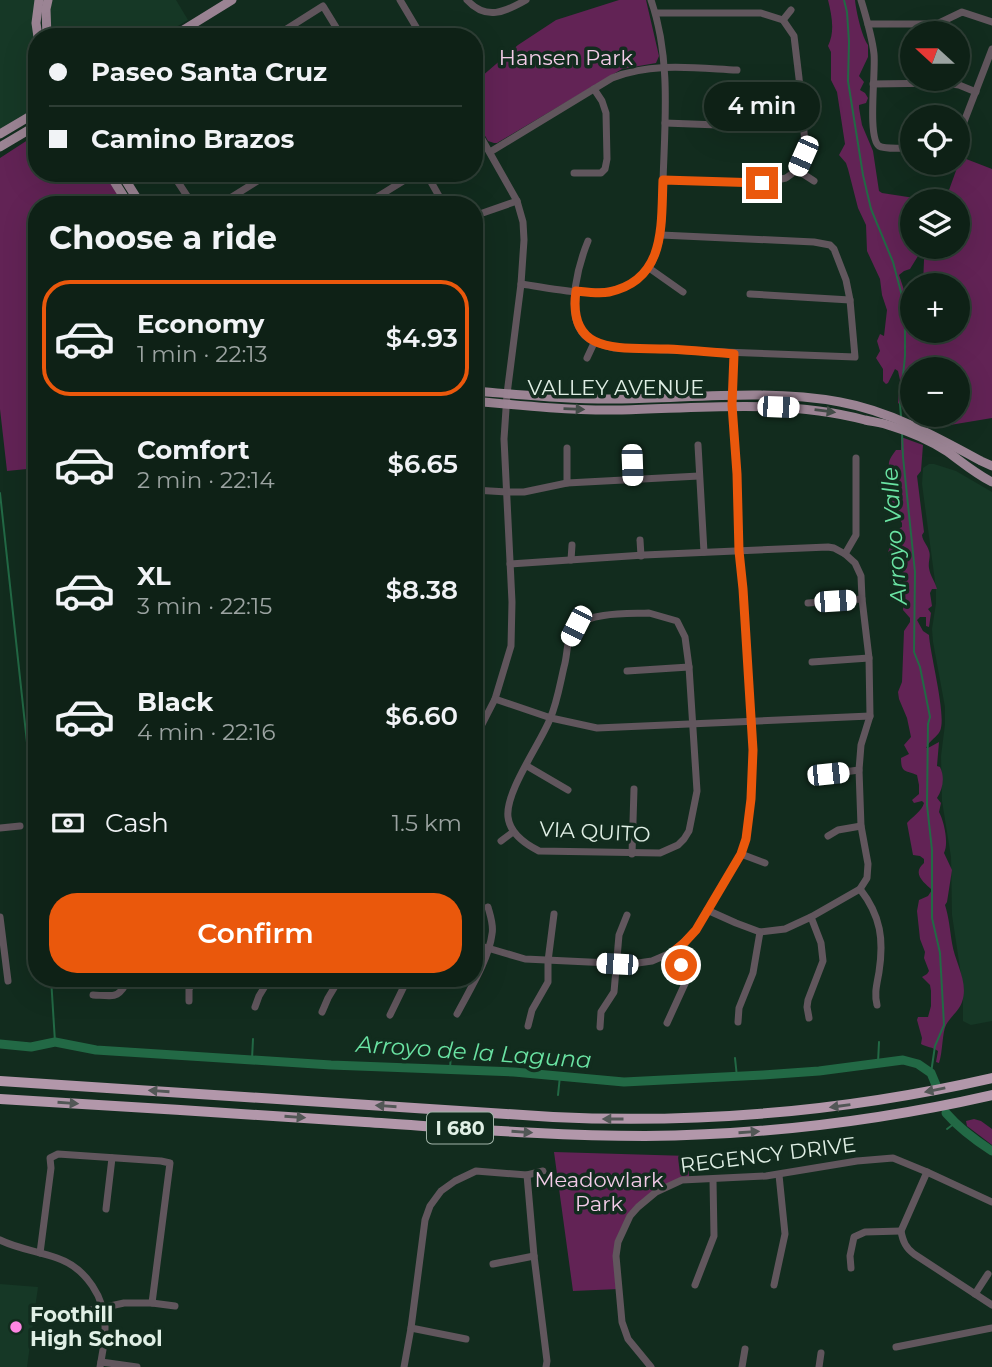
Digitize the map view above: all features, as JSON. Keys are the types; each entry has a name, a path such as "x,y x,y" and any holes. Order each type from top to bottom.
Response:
{"highway":[{"name":"I 680","path":"0,1081 543,1117 679,1119 836,1107 992,1078"},
{"name":"I 680","path":"0,1098 614,1136 786,1129 864,1119 992,1095"}],"main road":[{"path":"37,28 39,0"},
{"path":"47,28 48,0"},
{"path":"186,28 226,2"},
{"path":"0,134 28,117"},
{"path":"0,148 28,131"},
{"name":"VALLEY AVENUE","path":"483,392 554,398 733,395 797,397 840,402 939,439 992,466"},
{"name":"VALLEY AVENUE","path":"483,402 547,408 621,410 732,405 821,410 888,421"},
{"name":"VALLEY AVENUE","path":"917,432 992,482"}],"street":[{"path":"400,0 417,28"},
{"path":"467,0 469,4 488,13 507,11 526,0"},
{"path":"521,285 607,293 636,280 649,268 655,255 661,235 665,123 663,46 651,0"},
{"path":"861,0 874,57 874,138 882,148 900,149"},
{"path":"288,28 323,6 336,28"},
{"path":"783,20 791,10"},
{"path":"868,24 937,24 962,12 992,22"},
{"path":"656,13 761,13 783,20 793,36 805,144 797,170 786,178 762,183 663,180"},
{"path":"970,107 992,49"},
{"path":"490,152 612,78 625,73 664,67 737,70"},
{"path":"873,84 944,83 959,85 976,92"},
{"path":"574,173 601,173 605,169 606,113 594,89"},
{"path":"665,123 745,126"},
{"path":"483,140 517,201 523,222 524,240 504,439 513,625 508,661 495,699 483,722"},
{"path":"797,170 814,181"},
{"path":"233,196 254,182"},
{"path":"379,196 401,182"},
{"path":"483,213 517,201"},
{"path":"588,241 580,267 574,310 581,331 594,342 614,348 855,358 846,280 830,244 661,235"},
{"path":"649,268 683,292"},
{"path":"750,295 850,300"},
{"path":"587,358 594,342"},
{"path":"483,947 525,959 548,961 631,964 652,961 673,952 696,930 741,854 746,839 751,799 753,750 739,551 732,405 734,354"},
{"path":"698,445 704,552"},
{"path":"567,449 567,483"},
{"path":"631,450 632,480"},
{"path":"845,554 856,535 856,458"},
{"path":"483,491 524,492 567,483 699,476"},
{"path":"640,540 640,556"},
{"path":"571,560 572,545"},
{"path":"510,564 828,547 845,554 859,569 869,658 870,716 861,745 859,771 861,826 869,871 867,878 860,889 785,929 761,932 707,910"},
{"path":"808,603 862,599"},
{"name":"VIA QUITO","path":"649,613 677,621 685,637 689,667 697,791 689,831 684,839 678,845 660,853 539,851 527,845 513,832 508,818 509,804 513,790 551,718 568,642 576,626 596,616 649,613"},
{"path":"813,662 869,658"},
{"path":"627,671 689,667"},
{"path":"495,699 551,718 597,728 870,716"},
{"path":"527,766 568,790"},
{"path":"828,774 859,771"},
{"path":"632,854 634,789"},
{"path":"0,828 20,826"},
{"path":"828,836 838,830 861,826"},
{"path":"501,841 513,832"},
{"path":"741,854 765,863"},
{"path":"860,889 875,911 880,924 880,958 875,992 877,1005"},
{"path":"483,962 493,930 488,907"},
{"path":"528,1026 532,1010 548,982 554,914"},
{"path":"600,1027 601,1012 614,992 619,935 627,915"},
{"path":"0,917 8,981"},
{"path":"809,1018 808,1000 823,961 821,943 811,917"},
{"path":"738,1022 739,1008 753,973 761,932"},
{"path":"667,1023 688,977 673,952"},
{"path":"93,995 117,996 124,987"},
{"path":"189,1001 190,987"},
{"path":"255,1007 264,987"},
{"path":"323,1012 335,987"},
{"path":"390,1015 404,987"},
{"path":"457,1014 471,987"},
{"path":"40,1253 50,1158 58,1154 170,1163 152,1303"},
{"path":"106,1209 112,1158"},
{"name":"REGENCY DRIVE","path":"651,1367 628,1339 622,1322 616,1256 618,1242 630,1216 656,1192 682,1180 779,1175 857,1161 893,1158 992,1202"},
{"path":"404,1367 425,1220 430,1206 441,1191 476,1171 527,1175 543,1171"},
{"path":"927,1172 901,1231 902,1240 906,1248 922,1260 992,1305"},
{"path":"527,1175 546,1367"},
{"path":"775,1285 785,1234 779,1175"},
{"path":"695,1285 714,1236 713,1180"},
{"path":"851,1268 849,1256 854,1237 865,1233 901,1231"},
{"path":"0,1240 14,1247 60,1259 79,1271 96,1292 102,1308 105,1327 100,1365 137,1367"},
{"path":"493,1264 534,1255"},
{"path":"975,1294 988,1274"},
{"path":"64,1315 124,1303 175,1306"},
{"path":"411,1328 466,1339"},
{"path":"896,1347 992,1328"},
{"path":"742,1367 745,1349"},
{"path":"820,1367 821,1353"}],"shaded area":[{"path":"0,0 35,0 34,28 28,28 28,114 0,130"},
{"path":"50,0 176,0 188,20 174,28 49,28"},
{"path":"929,464 956,471 992,492 992,1021 971,1025 963,1021 963,988 952,915 951,857 942,801 941,756 945,707 933,642 936,589 922,484 923,468"},
{"name":"Foothill High School","path":"0,1284 38,1287 27,1367 0,1367"}],"green space":[{"name":"Hansen Park","path":"619,0 646,0 659,56 656,63 622,69 497,143 488,141 483,132 483,75 518,45 556,20"},
{"path":"828,0 855,0 868,45 868,57 859,76 864,82 860,90 868,98 866,103 859,105 862,125 873,151 879,191 900,196 900,259 916,259 910,269 899,275 900,343 970,343 970,273 923,273 924,260 970,259 970,189 949,189 954,175 970,175 970,160 992,169 992,418 970,422 970,357 900,357 900,380 895,369 888,383 883,381 883,369 876,358 880,351 877,341 880,334 884,336 887,310 880,279 867,251 866,225 858,208 846,163 839,155 845,144 837,92 831,80 831,52 828,46 832,35"},
{"path":"28,140 28,182 112,182 120,196 28,196 28,469 7,471 0,409 0,158"},
{"path":"901,437 923,445 921,471 917,476 924,532 922,535 929,551 930,571 937,589 932,589 930,593 932,606 928,609 931,613 929,627 926,626 926,617 917,620 923,631 929,635 942,724 939,733 926,748 939,742 937,766 942,771 943,779 937,798 941,803 939,812 945,832 944,853 952,870 945,905 964,987 961,1005 945,1028 939,1063 936,1062 938,1051 921,1044 917,1020 918,1017 928,1017 931,991 930,985 922,977 929,971 920,939 917,911 919,900 928,896 932,890 919,875 924,859 913,855 907,823 924,803 914,803 912,800 919,794 917,775 904,770 901,763 901,758 909,754 904,745 911,737 898,692 902,682 904,631 910,618 903,610 903,580 895,583 895,572 901,572 901,561 905,555 902,555 898,562 888,552 899,536 898,529 902,527 899,513 891,509 889,488 889,461 896,450 901,450"},
{"path":"974,1119 992,1129 992,1145 967,1126 966,1121"},
{"name":"Meadowlark Park","path":"554,1152 689,1156 689,1179 679,1181 638,1207 619,1243 619,1289 573,1291"}],"waterway":[{"name":"Arroyo Valle","path":"844,0 849,42 848,81 863,175 871,209 893,262 902,296 905,357"},
{"name":"Arroyo Valle","path":"902,432 915,572 914,652 920,667 930,717 927,805 932,850 932,918 940,953 944,1025 935,1046 931,1073"},
{"path":"0,493 28,752"},
{"path":"52,987 55,1042"},
{"path":"252,1059 253,1039"},
{"name":"Arroyo de la Laguna","path":"0,1044 31,1047 55,1042 96,1050 331,1065 514,1072 624,1082 819,1071 903,1060 918,1064 931,1073 936,1085"},
{"path":"878,1063 879,1042"},
{"path":"450,1069 451,1053"},
{"path":"735,1058 737,1077"},
{"path":"558,1095 560,1076"},
{"name":"Arroyo de la Laguna","path":"946,1113 968,1134 992,1151"},
{"path":"947,1129 955,1123"}],"place":[{"name":"Foothill High School","path":"16,1327"}],"route":[{"path":"681,965 673,952 696,930 741,854 746,839 751,799 753,750 732,405 734,354 614,348 594,342 586,337 577,322 575,298 576,291 607,293 627,286 649,268 661,235 663,180 762,183"}]}
